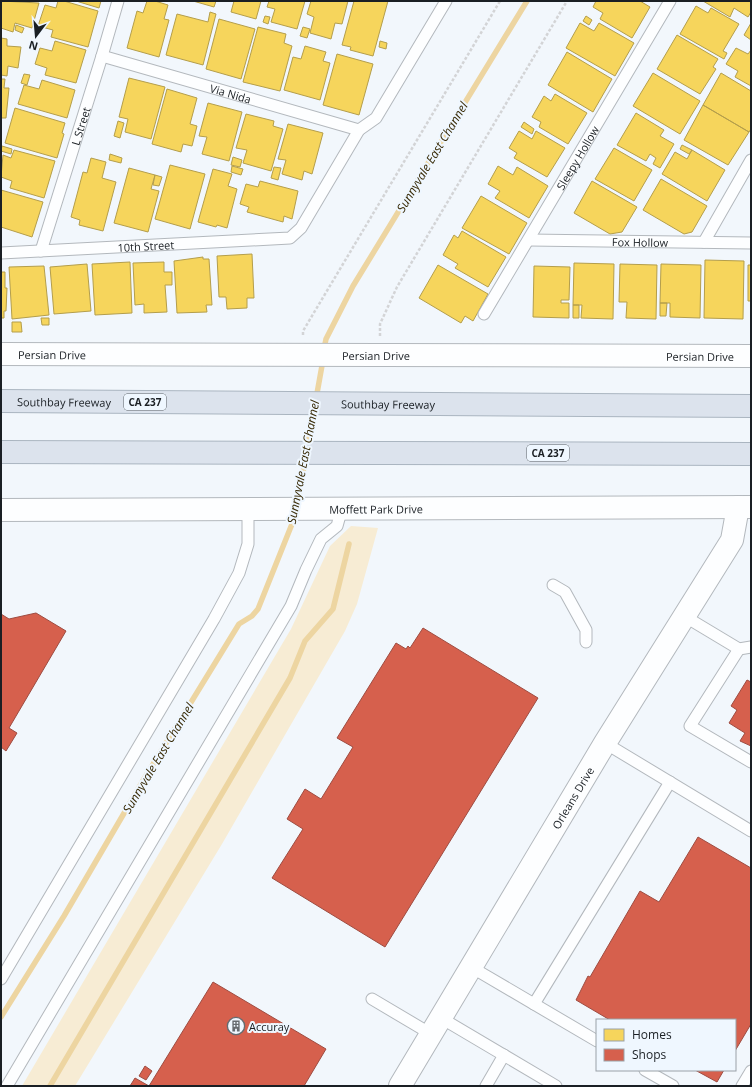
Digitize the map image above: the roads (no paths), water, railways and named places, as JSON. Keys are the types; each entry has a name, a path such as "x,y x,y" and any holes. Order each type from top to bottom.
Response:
{"highway":[{"name":"Southbay Freeway","path":"1,401 751,406"},
{"name":"CA 237","path":"1,452 751,454"}],"street":[{"name":"Persian Drive","path":"1,354 751,356"},
{"name":"Moffett Park Drive","path":"1,510 745,507"},
{"name":"Orleans Drive","path":"400,1086 604,743 732,540 745,507"}],"lane":[{"name":"L Street","path":"41,251 118,1"},
{"path":"359,130 376,118 444,1"},
{"name":"Sleepy Hollow","path":"484,314 670,1"},
{"name":"Via Nida","path":"102,56 359,130"},
{"name":"10th Street","path":"1,253 290,238 301,228 359,130"},
{"path":"704,242 751,160"},
{"name":"Fox Hollow","path":"529,240 751,243"},
{"path":"1,979 214,619 239,574 248,544 256,508"},
{"path":"7,1086 291,606 321,539 337,526 337,508"},
{"path":"553,585 565,592 572,604 586,630 586,642"},
{"path":"684,616 738,649 751,647"},
{"path":"738,649 690,726 751,762"},
{"path":"604,743 751,831"},
{"path":"534,1004 670,782"},
{"path":"471,967 596,1041"},
{"path":"372,999 504,1055 556,1086"},
{"path":"486,1086 504,1055"},
{"path":"647,1071 672,1086"},
{"path":"742,1086 751,1071"}],"waterway":[{"name":"Sunnyvale East Channel","path":"324,349 326,339 353,286 527,1"},
{"name":"Sunnyvale East Channel","path":"316,399 323,360"},
{"name":"Sunnyvale East Channel","path":"307,448 314,407"},
{"name":"Sunnyvale East Channel","path":"297,505 306,456"},
{"name":"Sunnyvale East Channel","path":"1,1017 64,916 144,779 239,624 252,616 258,609 296,514"},
{"path":"50,1086 290,678 305,641 333,609 349,544"}],"place":[{"name":"Accuray","path":"236,1026"}]}
